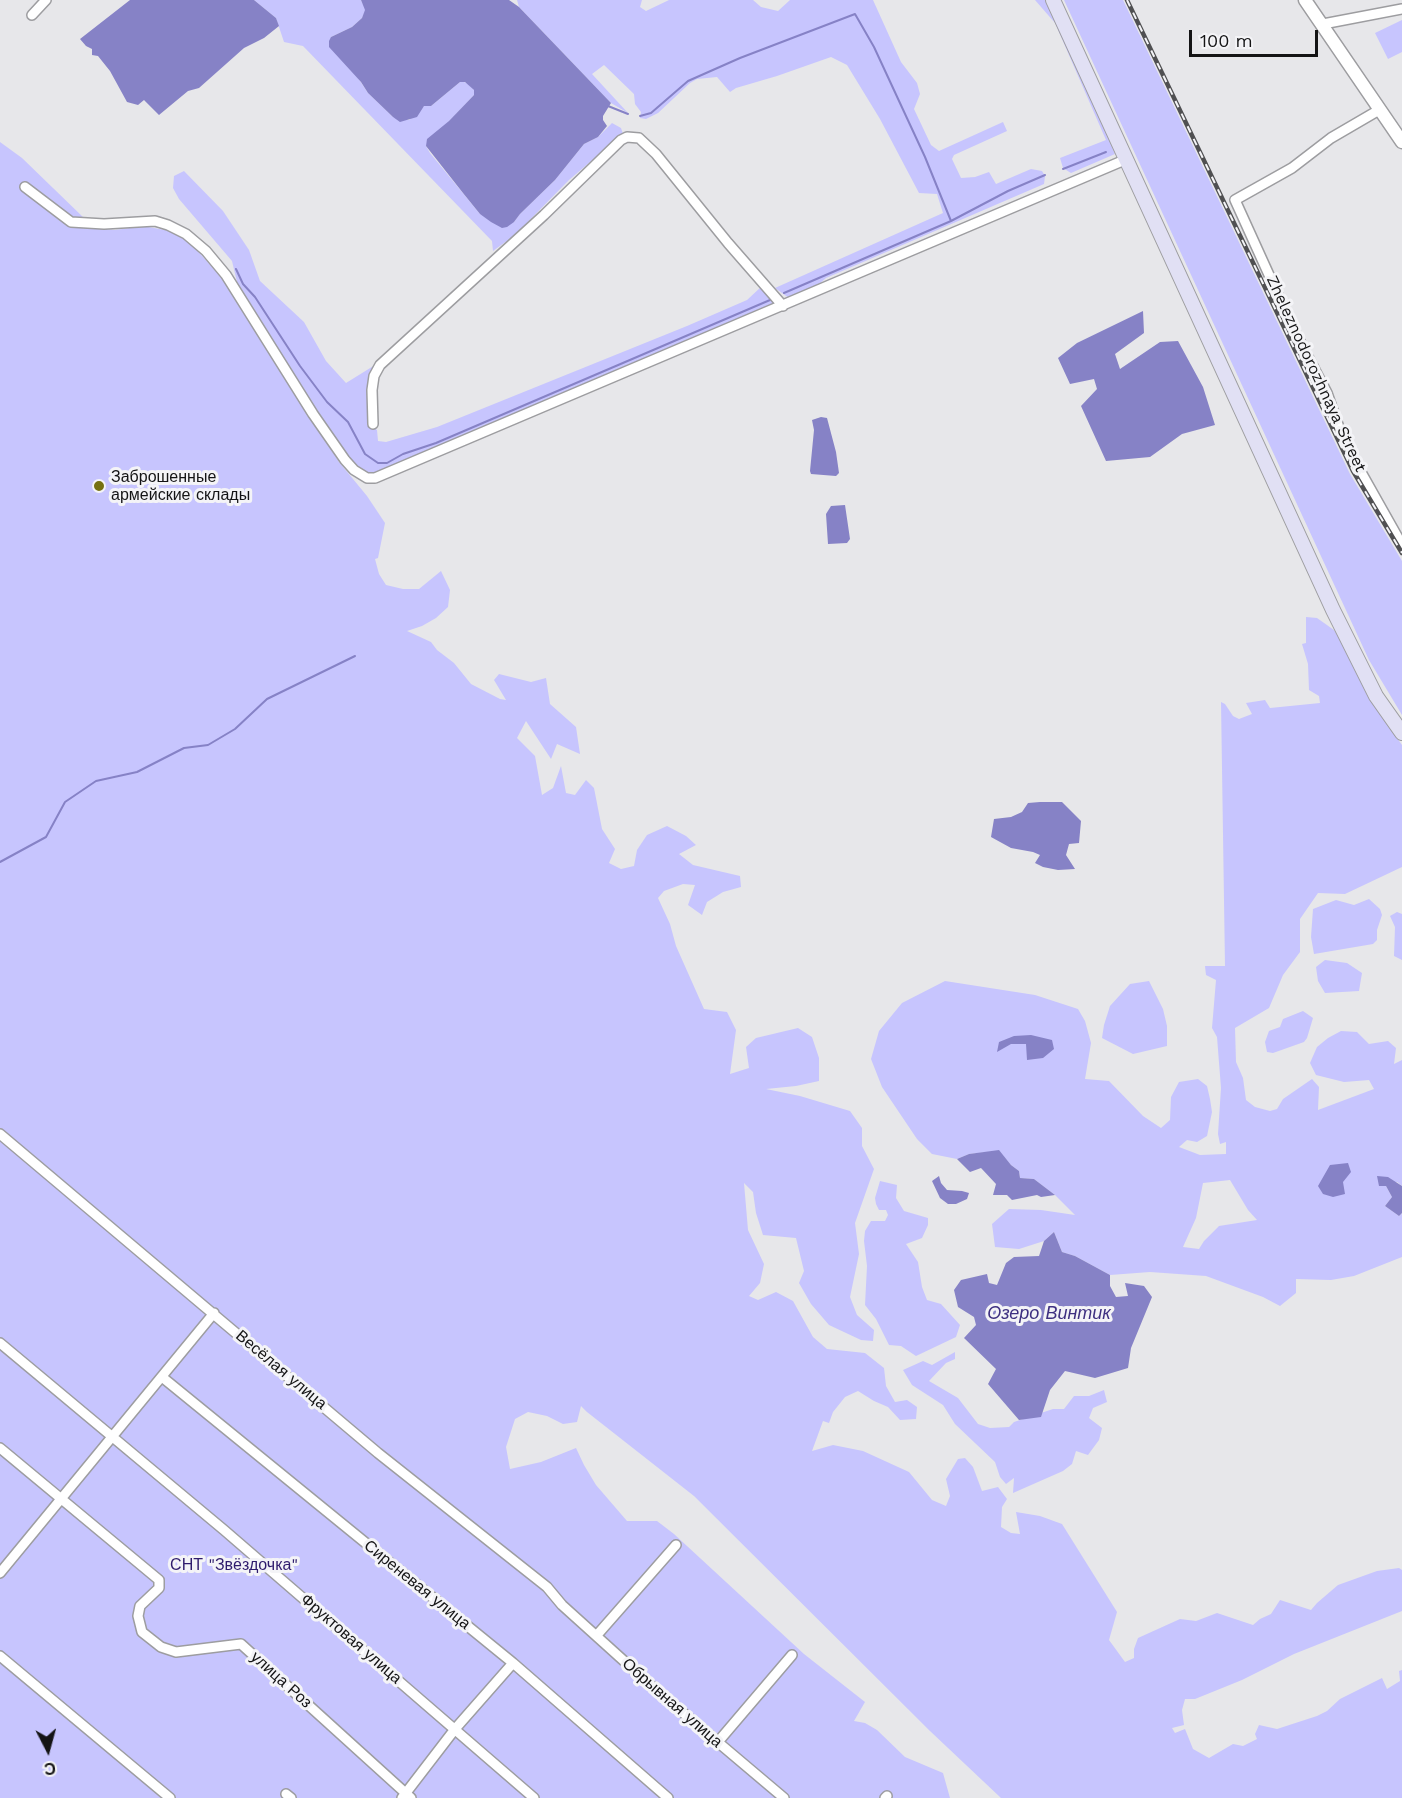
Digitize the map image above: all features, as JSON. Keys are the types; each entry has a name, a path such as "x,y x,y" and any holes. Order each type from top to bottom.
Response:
{"main road":[{"path":"1053,0 1333,610 1376,696 1402,733"}],"street":[{"path":"32,15 46,0"},
{"path":"1305,0 1402,142"},
{"path":"1323,24 1402,9"},
{"name":"Zheleznodorozhnaya Street","path":"1379,110 1331,138 1292,168 1235,200 1294,330 1327,393 1344,442 1402,545"},
{"path":"373,424 372,390 374,376 380,365 537,221 621,140 627,137 639,138 657,154 728,243 783,306"},
{"path":"25,187 71,222 104,224 155,222 168,225 186,234 206,251 226,275 345,460 354,470 367,478 375,478 1127,159"},
{"name":"Весёлая улица","path":"0,1134 378,1452 547,1587 562,1605"},
{"path":"0,1573 214,1313"},
{"name":"Фруктовая улица","path":"0,1343 224,1530 534,1798"},
{"name":"Сиреневая улица","path":"162,1377 513,1663 668,1798"},
{"name":"улица Роз","path":"0,1448 159,1580 159,1588 140,1606 138,1616 142,1632 161,1647 176,1652 241,1644 406,1797"},
{"path":"597,1635 676,1545"},
{"path":"0,1555 9,1563"},
{"name":"Обрывная улица","path":"562,1605 717,1743 784,1798"},
{"path":"717,1743 792,1655"},
{"path":"0,1656 170,1798"},
{"path":"406,1797 455,1729 513,1663"}],"green space":[{"path":"254,0 361,0 366,10 362,18 352,27 331,37 368,93 393,117 409,120 424,106 431,106 460,82 469,84 474,90 474,95 426,146 480,214 514,222 555,180 584,144 598,137 612,123 621,128 623,134 569,180 515,235 493,251 492,241 303,46 284,42 276,18"},
{"path":"517,0 642,0 640,7 646,11 669,0 753,0 761,7 778,11 790,0 873,0 901,62 917,83 920,94 914,109 931,145 939,151 1003,122 1007,131 954,155 952,159 961,178 975,177 989,172 996,184 1031,169 1042,171 1045,176 1044,184 826,278 818,285 789,298 775,288 943,213 937,194 919,193 880,119 847,65 831,57 736,88 730,92 717,77 697,79 658,113 646,119 640,118 641,112 635,104 634,94 604,65 592,74 628,113 611,103 519,7"},
{"path":"1035,0 1048,0 1115,154 1071,173 1063,168 1060,158 1106,140 1055,23"},
{"path":"1064,0 1123,0 1350,474 1402,561 1402,715 1369,660"},
{"path":"1402,20 1402,52 1388,59 1375,33"},
{"name":"СНТ \"Звёздочка\"","path":"0,142 22,158 84,218 87,227 115,230 143,226 176,232 187,239 221,277 339,462 367,496 385,523 378,558 375,559 379,574 386,585 403,589 419,589 441,571 450,590 448,607 436,618 407,631 431,642 437,650 454,663 471,684 500,699 506,700 494,680 499,674 531,682 546,678 550,704 576,727 580,754 557,744 551,759 526,721 517,738 535,756 542,795 553,788 561,766 566,793 575,795 586,780 594,788 602,829 615,849 609,863 621,869 634,866 637,850 647,835 667,826 686,836 696,845 679,854 693,865 740,876 741,887 723,892 707,902 702,915 688,905 695,885 683,884 664,891 658,898 704,1009 727,1012 736,1030 730,1074 749,1068 746,1047 756,1038 798,1028 812,1037 819,1058 819,1081 766,1089 800,1096 850,1111 862,1128 862,1146 874,1169 855,1223 859,1254 850,1297 857,1315 874,1330 873,1341 861,1340 829,1325 811,1304 799,1283 804,1271 796,1238 763,1235 756,1213 753,1192 744,1183 748,1230 764,1264 760,1283 749,1296 758,1300 776,1292 793,1301 813,1337 827,1349 865,1353 884,1368 886,1386 895,1402 907,1400 917,1407 916,1419 900,1420 888,1407 858,1391 845,1397 833,1412 829,1423 823,1421 812,1451 833,1445 863,1451 909,1472 932,1500 946,1506 950,1496 946,1479 958,1459 965,1458 973,1467 982,1491 998,1487 1007,1499 1002,1507 1001,1527 1011,1533 1020,1534 1016,1512 1040,1516 1062,1524 1117,1612 1109,1640 1125,1662 1134,1658 1138,1638 1180,1619 1196,1621 1217,1613 1253,1625 1271,1614 1280,1600 1311,1610 1338,1585 1377,1571 1399,1568 1402,1570 1402,1611 1294,1654 1242,1680 1195,1699 1185,1699 1182,1710 1184,1725 1172,1728 1175,1733 1185,1729 1193,1749 1209,1758 1233,1744 1243,1746 1257,1739 1255,1734 1259,1725 1277,1729 1317,1716 1327,1711 1340,1699 1382,1678 1387,1689 1400,1681 1399,1671 1402,1670 1402,1798 1001,1798 930,1731 694,1496 581,1406 577,1422 563,1424 547,1416 528,1412 515,1419 506,1447 510,1469 541,1462 576,1448 596,1485 627,1521 657,1521 674,1534 804,1654 865,1702 854,1721 865,1723 877,1730 905,1757 943,1773 950,1798 0,1798"},
{"path":"184,171 223,211 249,250 260,281 304,322 326,361 346,383 375,365 369,376 367,401 369,424 377,430 378,441 386,442 437,427 687,326 747,300 761,287 775,303 383,472 370,475 356,468 311,403 238,286 232,261 179,199 173,188 174,176"},
{"path":"1306,617 1317,618 1334,630 1379,713 1402,745 1402,867 1345,894 1318,893 1300,919 1300,952 1283,975 1269,1008 1235,1028 1236,1062 1243,1078 1246,1100 1255,1107 1270,1111 1277,1109 1283,1099 1312,1079 1319,1087 1318,1110 1374,1089 1369,1080 1344,1082 1316,1075 1310,1063 1317,1047 1328,1038 1341,1031 1357,1032 1369,1044 1388,1041 1396,1048 1394,1064 1402,1060 1402,1186 1397,1182 1386,1186 1392,1197 1385,1206 1399,1216 1402,1213 1402,1257 1354,1276 1331,1280 1296,1279 1296,1293 1280,1306 1263,1297 1206,1276 1150,1272 1110,1275 1075,1256 1062,1252 1054,1232 1044,1241 1019,1249 995,1247 992,1224 1009,1209 1041,1210 1075,1215 1055,1195 1034,1179 1020,1178 1019,1171 999,1151 969,1154 957,1159 932,1154 917,1139 882,1087 871,1059 879,1031 902,1003 945,981 1035,995 1078,1009 1085,1021 1091,1043 1085,1079 1109,1081 1143,1116 1161,1128 1170,1120 1171,1097 1179,1082 1198,1079 1207,1086 1210,1099 1212,1112 1207,1136 1197,1142 1187,1140 1179,1147 1200,1155 1226,1154 1226,1142 1220,1144 1218,1134 1221,1088 1217,1037 1212,1028 1216,980 1206,975 1205,966 1225,966 1221,702 1233,716 1239,719 1252,714 1246,703 1265,700 1270,708 1320,703 1319,696 1309,690 1308,664 1302,644 1306,643","holes":["1230,1180 1248,1210 1257,1220 1219,1226 1199,1249 1183,1247 1196,1218 1203,1183"]},
{"path":"1369,899 1380,909 1382,915 1377,930 1377,940 1373,944 1314,954 1311,937 1313,909 1336,900 1354,905"},
{"path":"1397,912 1402,914 1402,960 1394,956 1395,927 1390,916"},
{"path":"1325,960 1347,963 1362,973 1359,991 1325,993 1318,981 1316,967"},
{"path":"1149,981 1163,1009 1167,1026 1167,1046 1133,1054 1102,1038 1104,1025 1110,1006 1130,984"},
{"path":"1303,1011 1313,1018 1304,1042 1273,1053 1267,1052 1265,1042 1269,1031 1280,1027 1283,1019"},
{"path":"880,1181 897,1185 896,1198 904,1211 928,1218 928,1225 922,1238 906,1244 918,1262 922,1287 927,1300 941,1304 960,1325 956,1337 916,1356 901,1346 889,1345 876,1319 865,1305 867,1266 865,1231 871,1221 885,1221 888,1215 886,1210 879,1210 876,1204 875,1198"},
{"path":"955,1352 955,1359 946,1363 929,1381 958,1398 978,1424 990,1428 1009,1427 1014,1422 1053,1409 1064,1409 1074,1396 1089,1396 1104,1390 1107,1402 1093,1408 1089,1418 1102,1428 1099,1440 1088,1455 1076,1451 1072,1464 1063,1471 1013,1493 1014,1478 1006,1484 1000,1477 995,1462 955,1424 943,1405 912,1385 903,1370 923,1361 932,1365"}],"water":[{"path":"130,0 254,0 276,18 279,26 264,38 244,48 199,88 188,91 159,115 144,100 138,105 127,102 110,71 98,56 92,55 92,49 80,39"},
{"path":"361,0 509,0 519,7 611,103 603,116 607,126 598,137 584,144 555,180 514,222 502,228 480,214 426,146 427,139 449,121 474,95 474,90 465,82 460,82 431,106 424,106 417,117 400,122 368,93 329,47 331,37 352,27 362,18 365,10"},
{"path":"1143,311 1144,333 1115,354 1120,369 1160,342 1178,341 1203,387 1215,425 1182,434 1150,457 1106,461 1081,406 1097,389 1094,379 1070,384 1058,358 1077,343"},
{"path":"827,418 836,452 839,473 836,476 811,474 810,471 814,430 812,420"},
{"path":"845,505 850,539 847,543 828,544 826,514 831,506"},
{"path":"1062,802 1081,821 1079,843 1069,844 1066,855 1075,869 1058,870 1043,867 1035,863 1040,855 1011,848 991,837 994,819 1011,817 1022,812 1028,803"},
{"path":"1031,1035 1052,1040 1054,1049 1043,1058 1027,1060 1026,1044 1011,1044 997,1052 999,1042 1014,1036"},
{"path":"999,1150 1019,1171 1020,1178 1034,1179 1055,1195 1041,1197 1037,1195 1012,1200 1007,1195 993,1195 996,1184 981,1168 970,1172 957,1159 969,1154"},
{"path":"1348,1163 1351,1172 1343,1182 1345,1194 1333,1197 1323,1194 1318,1186 1330,1165"},
{"path":"939,1176 947,1190 969,1193 967,1199 956,1204 948,1204 940,1198 932,1181"},
{"path":"1377,1176 1388,1177 1402,1186 1402,1213 1399,1216 1385,1206 1392,1197 1386,1186 1379,1186"},
{"name":"Озеро Винтик","path":"1054,1232 1062,1252 1075,1256 1110,1275 1110,1286 1116,1297 1128,1296 1125,1283 1144,1286 1152,1297 1131,1348 1128,1368 1095,1378 1065,1371 1050,1390 1041,1417 1019,1420 988,1384 996,1369 964,1338 976,1325 974,1317 958,1307 954,1290 961,1280 987,1274 989,1283 997,1285 1006,1263 1014,1257 1039,1256 1044,1241"}],"waterway":[{"path":"640,116 651,113 688,81 740,58 855,14 874,47 925,157 951,221"},
{"path":"608,106 628,114"},
{"path":"1063,169 1106,152"},
{"path":"784,293 951,221 1008,191 1045,175"},
{"path":"236,269 243,284 255,297 300,366 327,402 348,422 365,454 378,463 387,463 403,454 436,443 770,300"},
{"path":"0,862 46,837 65,802 96,781 137,772 184,748 208,745 235,729 267,699 355,656"}],"railway":[{"path":"1127,0 1353,471 1402,553"}],"place":[{"name":"Заброшенные армейские склады","path":"99,486"}]}
